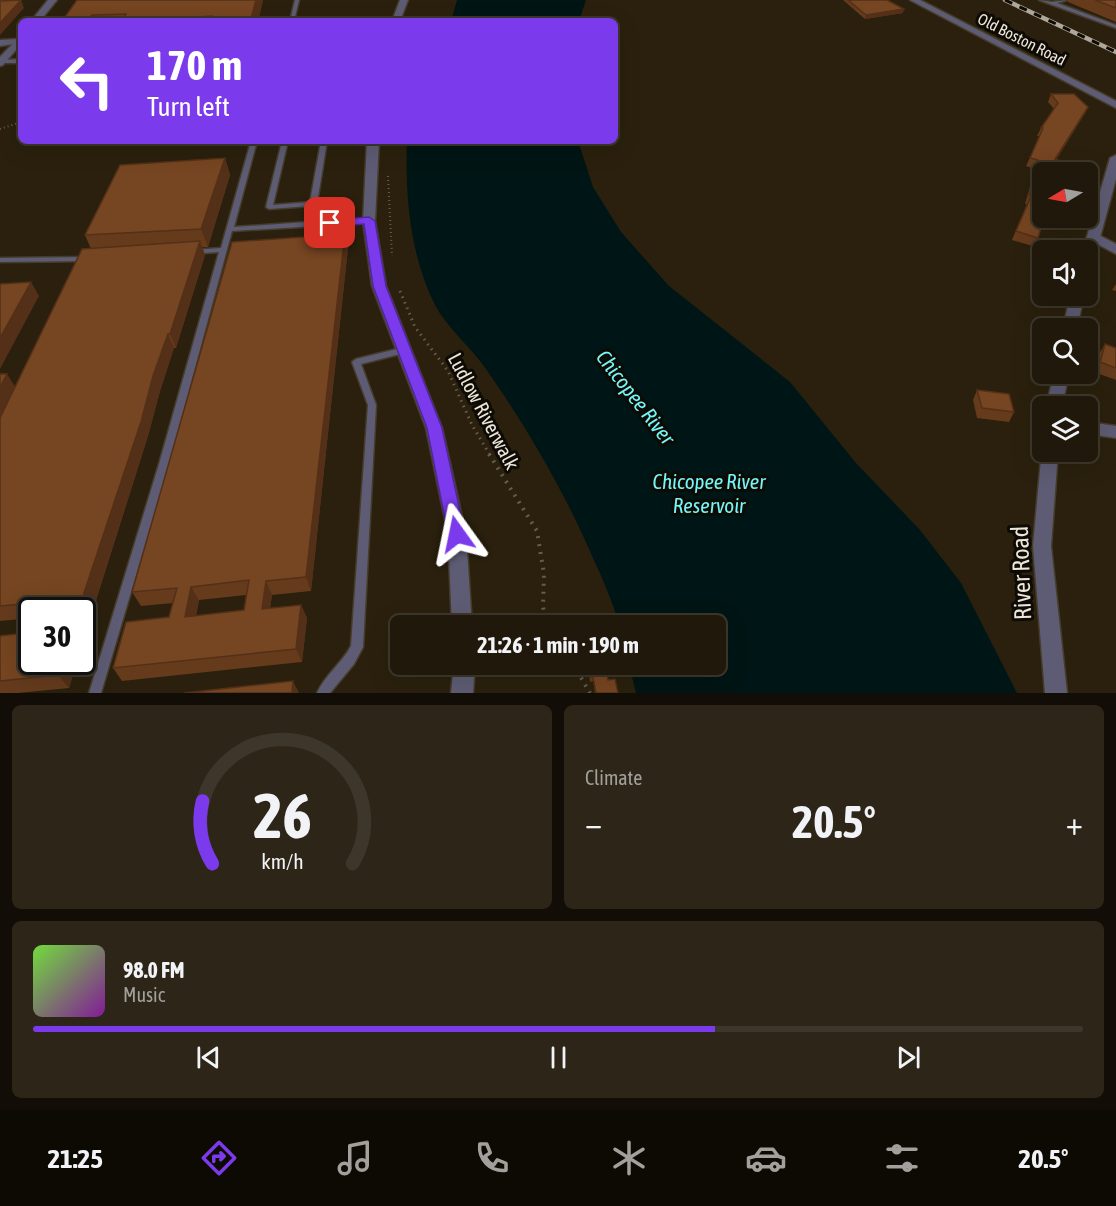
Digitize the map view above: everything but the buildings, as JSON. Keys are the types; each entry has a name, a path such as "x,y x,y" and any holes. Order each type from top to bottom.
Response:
{"street":[{"path":"38,18 53,0"},
{"path":"397,18 404,0"},
{"name":"Old Boston Road","path":"914,0 1116,105"},
{"path":"0,43 18,40"},
{"path":"0,62 18,41"},
{"path":"373,144 369,221 379,286 434,428 457,534 461,615"},
{"path":"1092,240 1116,158"},
{"path":"1093,236 1116,250"},
{"path":"1098,429 1116,432"},
{"name":"River Road","path":"1048,462 1042,546 1056,693"},
{"path":"462,693 464,675"}],"lane":[{"path":"293,18 297,0"},
{"path":"1041,0 1116,27"},
{"path":"1052,3 1065,0"},
{"path":"0,62 18,61"},
{"path":"95,693 161,475 253,144"},
{"path":"284,144 269,207 313,204"},
{"path":"310,224 323,144"},
{"path":"230,229 369,221"},
{"path":"77,270 86,249"},
{"path":"177,253 224,250"},
{"path":"0,260 94,258"},
{"path":"323,693 330,681 352,659 357,647 372,405 356,362 405,350"}],"path":[{"path":"0,129 18,123"},
{"path":"388,170 392,264"},
{"name":"Ludlow Riverwalk","path":"397,285 415,327 448,371 472,425 537,531 544,574 544,615"},
{"path":"579,675 590,693"}],"water":[{"path":"457,0 586,0 580,18 452,18"},
{"name":"Chicopee River Reservoir","path":"407,144 579,144 593,187 621,232 669,286 790,382 856,463 920,530 961,583 1017,693 636,693 632,675 726,675 726,615 616,615 582,533 544,461 486,369 452,330 435,305 420,266 408,204"}],"railway":[{"path":"1005,0 1116,52"}],"route":[{"path":"330,223 369,221 379,286 395,321 434,428 457,534"}],"water label":[{"name":"Chicopee River","path":"636,397"}]}
